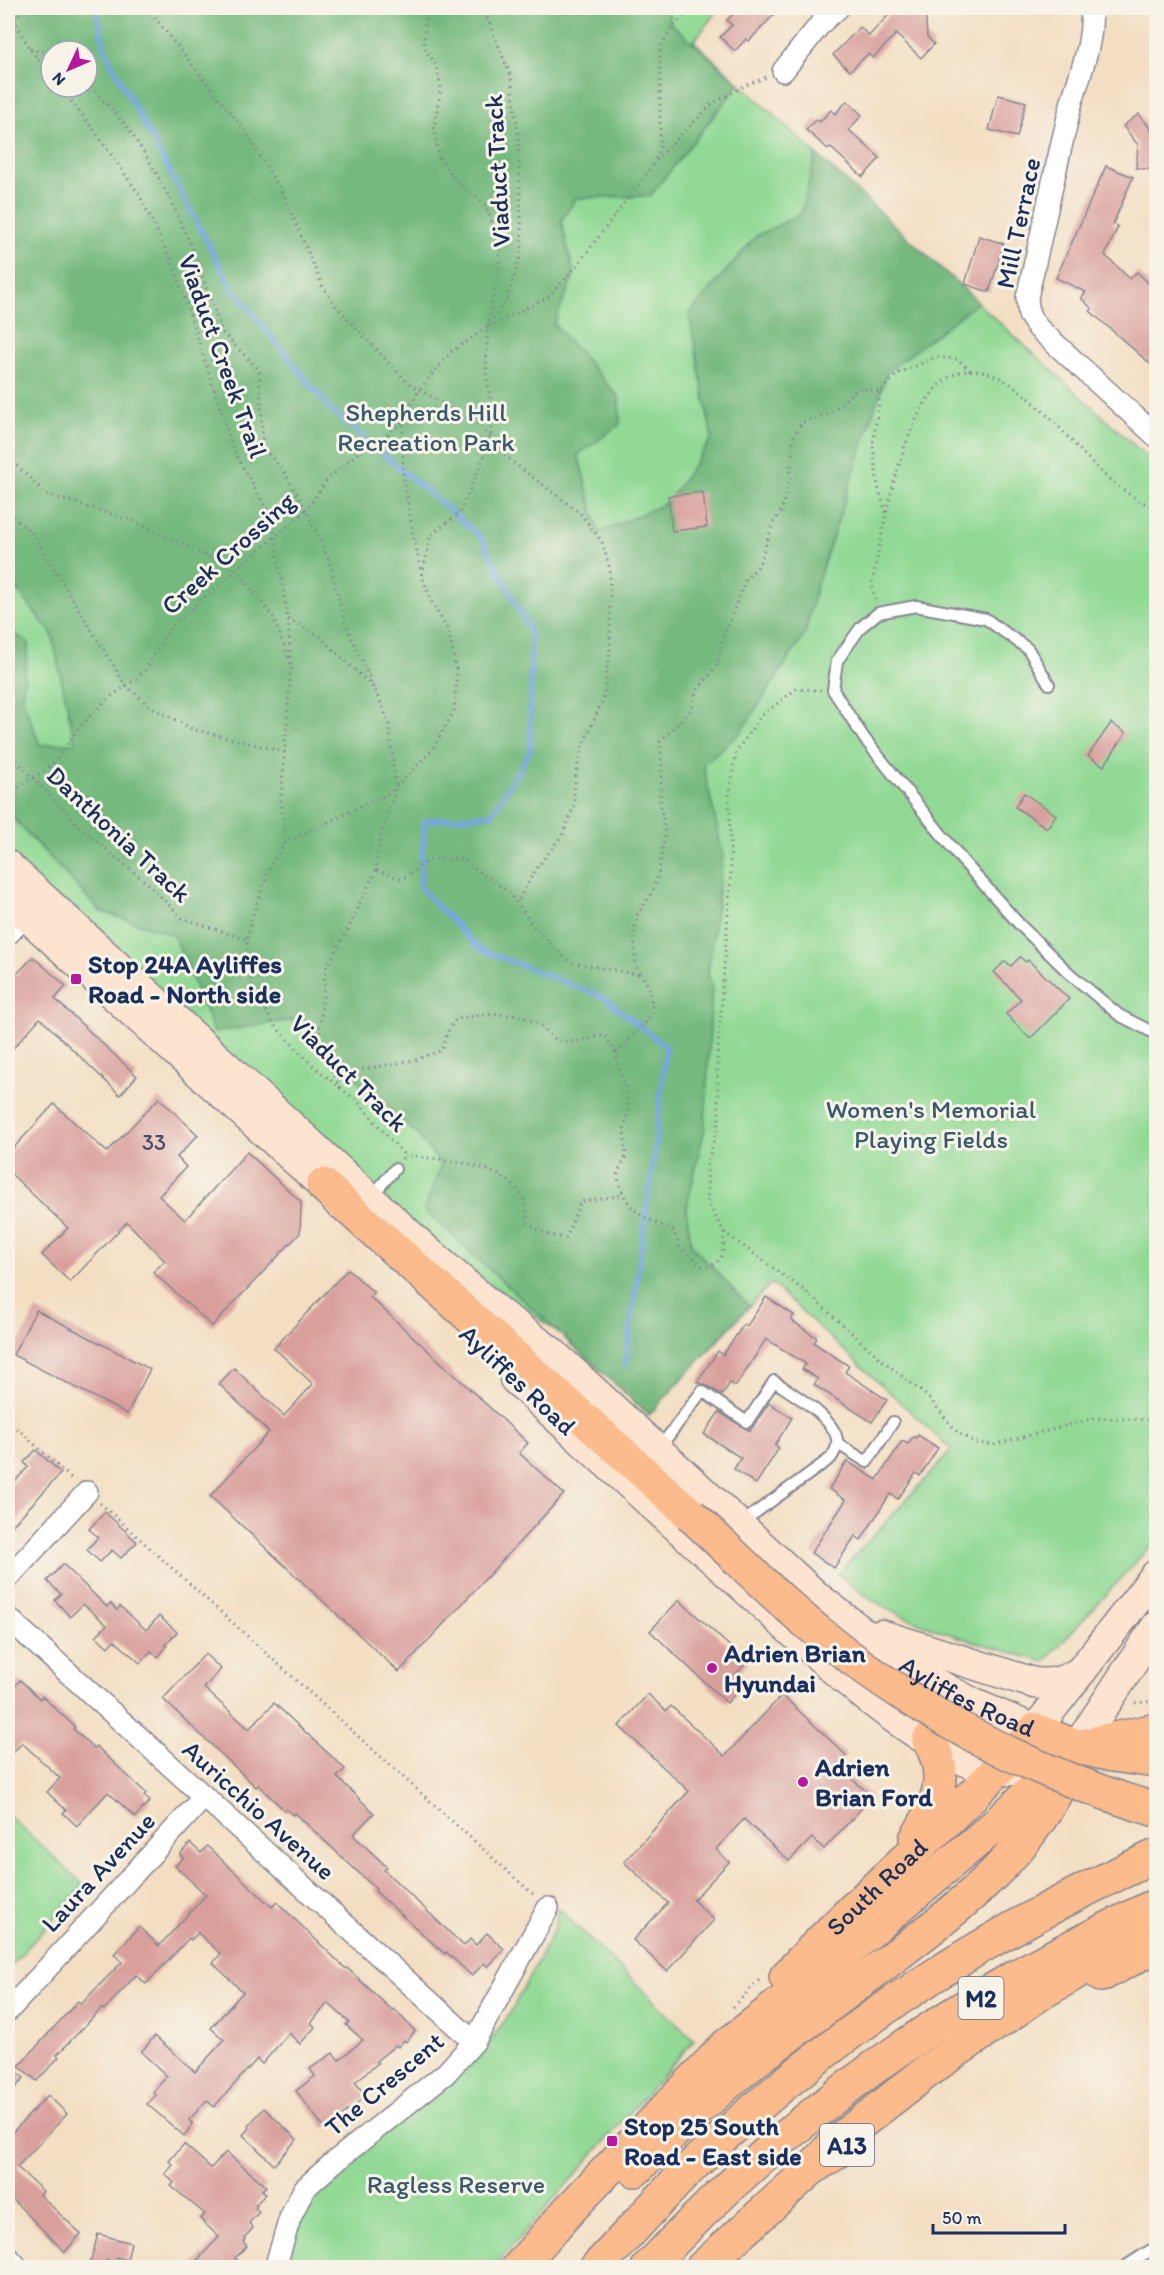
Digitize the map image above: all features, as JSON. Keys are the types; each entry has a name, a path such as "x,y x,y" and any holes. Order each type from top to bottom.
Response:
{"highway":[{"path":"323,1185 826,1638 905,1696 961,1730 1018,1759 1078,1784 1156,1810"},
{"name":"Ayliffes Road","path":"1045,1718 1075,1749"},
{"name":"South Road","path":"518,2268 569,2210 726,2046 804,1958 999,1771 1045,1718"},
{"path":"1075,1749 1156,1730"},
{"path":"898,1868 929,1817 940,1786 940,1762 929,1740"},
{"path":"1075,1749 1156,1761"},
{"path":"543,2268 584,2221 652,2153 758,2058 934,1927 985,1883 1009,1858 1047,1807 1061,1783 1075,1749"},
{"name":"South Road","path":"726,2046 847,1951 981,1837 1075,1749"},
{"name":"M2","path":"596,2268 690,2168 763,2103 837,2043 941,1970 1005,1932 1107,1878 1156,1856"},
{"name":"M2","path":"648,2268 686,2226 764,2155 885,2061 1013,1978 1156,1905"},
{"path":"811,2169 835,2143 930,2069 1041,1993 1156,1925"},
{"name":"A13","path":"702,2268 811,2169 1002,2035 1077,1988 1156,1946"}],"main road":[{"name":"Ayliffes Road","path":"8,866 20,912 323,1185 386,1254 608,1464 831,1667 866,1696 929,1740 980,1767 999,1771 1035,1768 1054,1762 1075,1749"},
{"name":"Ayliffes Road","path":"20,912 370,1199 486,1302 550,1352 816,1596 852,1626 903,1664 974,1704 1045,1718"},
{"path":"1045,1718 1156,1575"},
{"path":"852,1626 1034,1683 1061,1682 1082,1670"},
{"path":"1075,1749 1156,1627"}],"street":[{"path":"783,71 822,22 838,8"},
{"name":"Mill Terrace","path":"1091,8 1092,33 1089,52 1072,104 1027,297 1029,315 1038,328 1156,436"},
{"path":"8,1578 87,1492"},
{"name":"Auricchio Avenue","path":"8,1618 474,2042"},
{"name":"Laura Avenue","path":"8,2011 204,1797"},
{"name":"The Crescent","path":"275,2268 290,2218 304,2189 446,2073 474,2042 548,1908"},
{"path":"8,2257 18,2268"}],"lane":[{"path":"1049,684 1028,649 986,619 916,606 878,613 861,627 837,661 833,690 864,738 962,860 1020,925 1070,973 1119,1015 1156,1034"},
{"path":"370,1199 395,1169"},
{"path":"658,1450 702,1391 747,1422 774,1381 816,1410 835,1429 837,1444 831,1458 738,1525"},
{"path":"837,1444 867,1462 893,1422"},
{"path":"1123,2268 1151,2250 1156,2250"}],"path":[{"path":"8,8 29,48 39,61"},
{"path":"15,20 24,8"},
{"path":"147,8 246,132 285,198 322,285 335,305 407,382 481,427 510,460 580,513 602,542 610,569 610,650 603,699 583,745 576,772 573,808 562,834 536,869 517,903"},
{"path":"422,576 431,535 459,514 491,441 491,404 486,371 488,327 499,275 500,245 485,204 454,180 439,158 434,126 441,88 435,65 424,47 426,8"},
{"name":"Viaduct Track","path":"395,1169 404,1155 359,1103 311,1064 273,1024 251,984 248,940 251,920 271,865 286,842 390,793 432,750 454,711 457,674 448,629 433,605 422,576 414,539 403,474 403,421 419,390 452,351 488,327 507,299 522,251 518,132 511,77 483,8"},
{"path":"656,161 660,146 660,48 671,29 691,8"},
{"path":"29,48 39,50"},
{"path":"488,327 548,297 575,268 656,161 712,104 746,85 783,71"},
{"path":"99,95 126,125 166,191 195,255 222,333 259,370 263,447 282,469 306,510 328,558 345,622 389,722 396,788 379,842 376,870 347,931 326,968 318,1042 340,1087 355,1071 415,1060 442,1050 448,1031 456,1019 483,1015 513,1015 538,1023 548,1035 560,1041 605,1035 616,1053 625,1086 626,1156 616,1175 622,1195 634,1211 674,1231 679,1246 704,1268 717,1264 722,1257 724,1232"},
{"name":"Viaduct Creek Trail","path":"70,99 139,194 160,237 175,269 234,451 272,519 288,619 291,665 281,800 286,842"},
{"path":"886,515 878,486 873,444 880,392 897,374 936,357 957,359 972,372"},
{"path":"878,613 872,583 900,460 927,398 946,378 966,371 989,374 1010,383 1047,415 1086,458 1114,484 1136,500 1156,508"},
{"path":"616,1053 647,1021 653,1010 649,987 636,966 634,941 636,918 653,891 665,835 660,800 662,767 660,742 690,711 696,692 717,665 723,638 746,579 759,566 774,523 782,512 794,434 803,422 827,414 860,388 880,392"},
{"name":"Creek Crossing","path":"8,794 53,764 80,726 106,700 145,670 170,627 238,571 306,510 328,479 361,451 403,421"},
{"path":"8,457 46,494 131,520 238,571 273,617 291,665"},
{"path":"8,513 32,533 126,686 151,707 192,729 284,752"},
{"path":"288,619 319,636 374,688"},
{"path":"833,690 796,689 761,716 736,752 729,794 731,875 717,1062 719,1120 706,1166 708,1203 724,1232 805,1291 883,1361 928,1397 958,1433 976,1443 993,1445 1095,1418 1156,1420"},
{"name":"Danthonia Track","path":"8,752 82,829 148,884 182,918 248,940"},
{"path":"376,870 402,879 429,860 462,859 509,892 534,927 569,962 642,975"},
{"path":"404,1155 471,1164 490,1172 512,1184 524,1198 528,1224 546,1234 566,1238 580,1202 622,1195"},
{"path":"8,1420 548,1908"}],"green space":[{"name":"Shepherds Hill Recreation Park","path":"8,8 719,8 694,41 1156,465 1156,1540 1044,1662 962,1638 909,1618 860,1592 838,1574 952,1450 771,1283 649,1415 560,1334 370,1199 8,866"},
{"name":"Shepherds Hill Recreation Park","path":"8,8 668,8 670,22 739,84 650,196 576,198 561,221 574,275 554,324 619,397 620,424 578,455 599,533 668,502 712,438 689,314 756,236 801,214 816,154 978,302 887,372 816,587 805,634 740,733 703,764 723,855 708,974 712,985 705,1128 686,1210 692,1246 749,1306 649,1415 424,1210 441,1165 417,1134 292,1020 214,1032 174,935 100,911 12,817 8,808 8,629 29,643 22,697 40,745 75,743 52,634 8,578"},
{"path":"8,1815 84,1885 8,1969"},
{"name":"Ragless Reserve","path":"558,1908 694,2040 494,2267 283,2268 298,2216 313,2190 450,2081 488,2044 509,2015 548,1942 555,1927"}],"building":[{"path":"739,8 780,8 749,41 746,39 735,51 720,37 732,25 727,20"},
{"path":"895,8 925,8 927,37 934,44 921,58 896,34 873,58 868,54 850,71 833,55 860,27 869,36"},
{"path":"998,95 1026,102 1017,137 989,130"},
{"path":"847,101 862,115 849,130 880,158 863,177 830,147 828,149 806,130 816,119 820,122 831,110 835,114"},
{"path":"1139,114 1156,136 1156,170 1136,168 1138,145 1123,126"},
{"path":"1106,166 1133,177 1113,224 1118,227 1105,255 1130,279 1137,272 1156,290 1156,369 1090,311 1092,309 1081,298 1086,292 1056,278"},
{"path":"979,236 1004,244 989,292 965,284"},
{"path":"703,492 707,527 672,531 668,496"},
{"path":"1111,723 1126,733 1104,766 1088,756"},
{"path":"1024,793 1056,815 1047,828 1015,807"},
{"path":"33,957 66,986 55,999 137,1076 120,1095 40,1018 8,1054 8,983"},
{"path":"1020,957 1026,962 1028,960 1069,999 1030,1039 1006,1014 1021,999 994,972 1005,961 1011,966"},
{"path":"159,1098 198,1135 177,1157 186,1167 159,1196 185,1220 247,1152 301,1202 300,1233 212,1326 153,1272 165,1261 127,1222 70,1282 42,1255 68,1228 8,1171 8,1154 54,1104 107,1152"},
{"path":"348,1269 374,1293 370,1297 528,1443 519,1453 564,1494 399,1672 210,1496 269,1432 219,1384 234,1368 284,1416 313,1384 274,1348"},
{"path":"766,1297 794,1315 791,1320 817,1338 814,1343 849,1366 845,1372 887,1400 872,1422 814,1385 818,1379 802,1369 806,1364 766,1339 736,1386 730,1383 722,1395 697,1382 718,1351 723,1355 744,1324 747,1326"},
{"path":"36,1310 150,1369 127,1414 13,1355"},
{"path":"769,1403 792,1418 775,1445 779,1448 756,1484 734,1469 741,1458 704,1434 719,1412 750,1431"},
{"path":"918,1435 938,1448 920,1476 916,1473 898,1499 890,1494 861,1540 855,1536 834,1568 811,1553 846,1500 829,1489 847,1461 877,1480 902,1441 908,1444 913,1437 916,1438"},
{"path":"36,1450 61,1473 8,1530 8,1489 28,1467 24,1462"},
{"path":"105,1512 137,1542 121,1558 112,1550 100,1562 87,1550 98,1537 89,1529"},
{"path":"63,1564 107,1607 110,1603 117,1610 120,1606 146,1630 159,1616 177,1632 158,1657 151,1651 140,1663 114,1640 108,1647 96,1636 107,1625 83,1604 70,1617 55,1600 61,1594 47,1581"},
{"path":"679,1600 747,1662 735,1675 744,1684 727,1703 650,1631"},
{"path":"205,1654 221,1669 204,1688 249,1729 274,1703 345,1769 337,1777 374,1813 353,1835 387,1867 384,1870 464,1946 470,1939 476,1945 487,1933 504,1949 488,1967 484,1963 472,1976 446,1952 445,1954 375,1891 376,1889 295,1813 293,1815 286,1809 285,1811 258,1785 256,1787 163,1699"},
{"path":"20,1680 40,1699 42,1696 75,1727 73,1729 94,1748 96,1746 146,1793 144,1796 150,1801 135,1817 108,1792 77,1826 63,1813 66,1810 47,1792 60,1778 22,1743 8,1758 8,1694"},
{"path":"648,1694 666,1711 671,1706 725,1756 782,1695 846,1755 837,1765 872,1797 824,1849 812,1838 789,1861 744,1819 716,1849 729,1862 693,1900 714,1920 667,1971 633,1940 668,1903 624,1862 689,1791 619,1726"},
{"path":"190,1843 201,1853 207,1846 272,1907 277,1902 415,2031 406,2042 404,2040 398,2047 396,2045 355,2082 366,2096 325,2129 296,2091 315,2076 310,2069 333,2053 339,2060 363,2040 346,2025 349,2022 328,2003 311,2023 315,2027 300,2044 289,2033 262,2064 257,2059 214,2107 207,2100 189,2120 193,2124 184,2136 147,2104 156,2095 153,2092 167,2076 141,2052 155,2036 195,2072 224,2040 211,2028 243,1992 213,1963 221,1954 198,1933 191,1940 189,1938 146,1984 136,1975 104,2010 102,2008 57,2055 59,2057 37,2081 19,2066 78,2001 81,2004 122,1962 114,1954 139,1927 159,1946 206,1895 175,1866 183,1858 180,1854"},
{"path":"8,2063 24,2078 8,2096"},
{"path":"48,2095 67,2114 17,2167 43,2191 40,2195 81,2234 65,2252 8,2195 8,2137"},
{"path":"264,2108 297,2139 274,2165 243,2135"},
{"path":"184,2144 211,2168 226,2152 266,2186 262,2190 266,2194 255,2205 259,2212 249,2223 253,2228 244,2238 243,2242 247,2246 235,2258 245,2268 190,2268 219,2237 200,2219 205,2214 171,2186 174,2183 165,2174 173,2165 169,2161"},
{"path":"98,2234 131,2243 127,2260 117,2257 116,2263 106,2260 104,2268 89,2268"}],"waterway":[{"path":"96,8 106,53 232,288 330,409 481,537 531,633 530,751 492,814 425,821 420,888 479,949 605,998 666,1047 654,1156 625,1366"}],"place":[{"name":"Stop 24A Ayliffes Road - North side","path":"76,979"},
{"name":"Adrien Brian Hyundai","path":"712,1668"},
{"name":"Adrien Brian Ford","path":"803,1782"},
{"name":"Stop 25 South Road - East side","path":"612,2141"}],"park label":[{"name":"Women's Memorial Playing Fields","path":"931,1124"}]}
